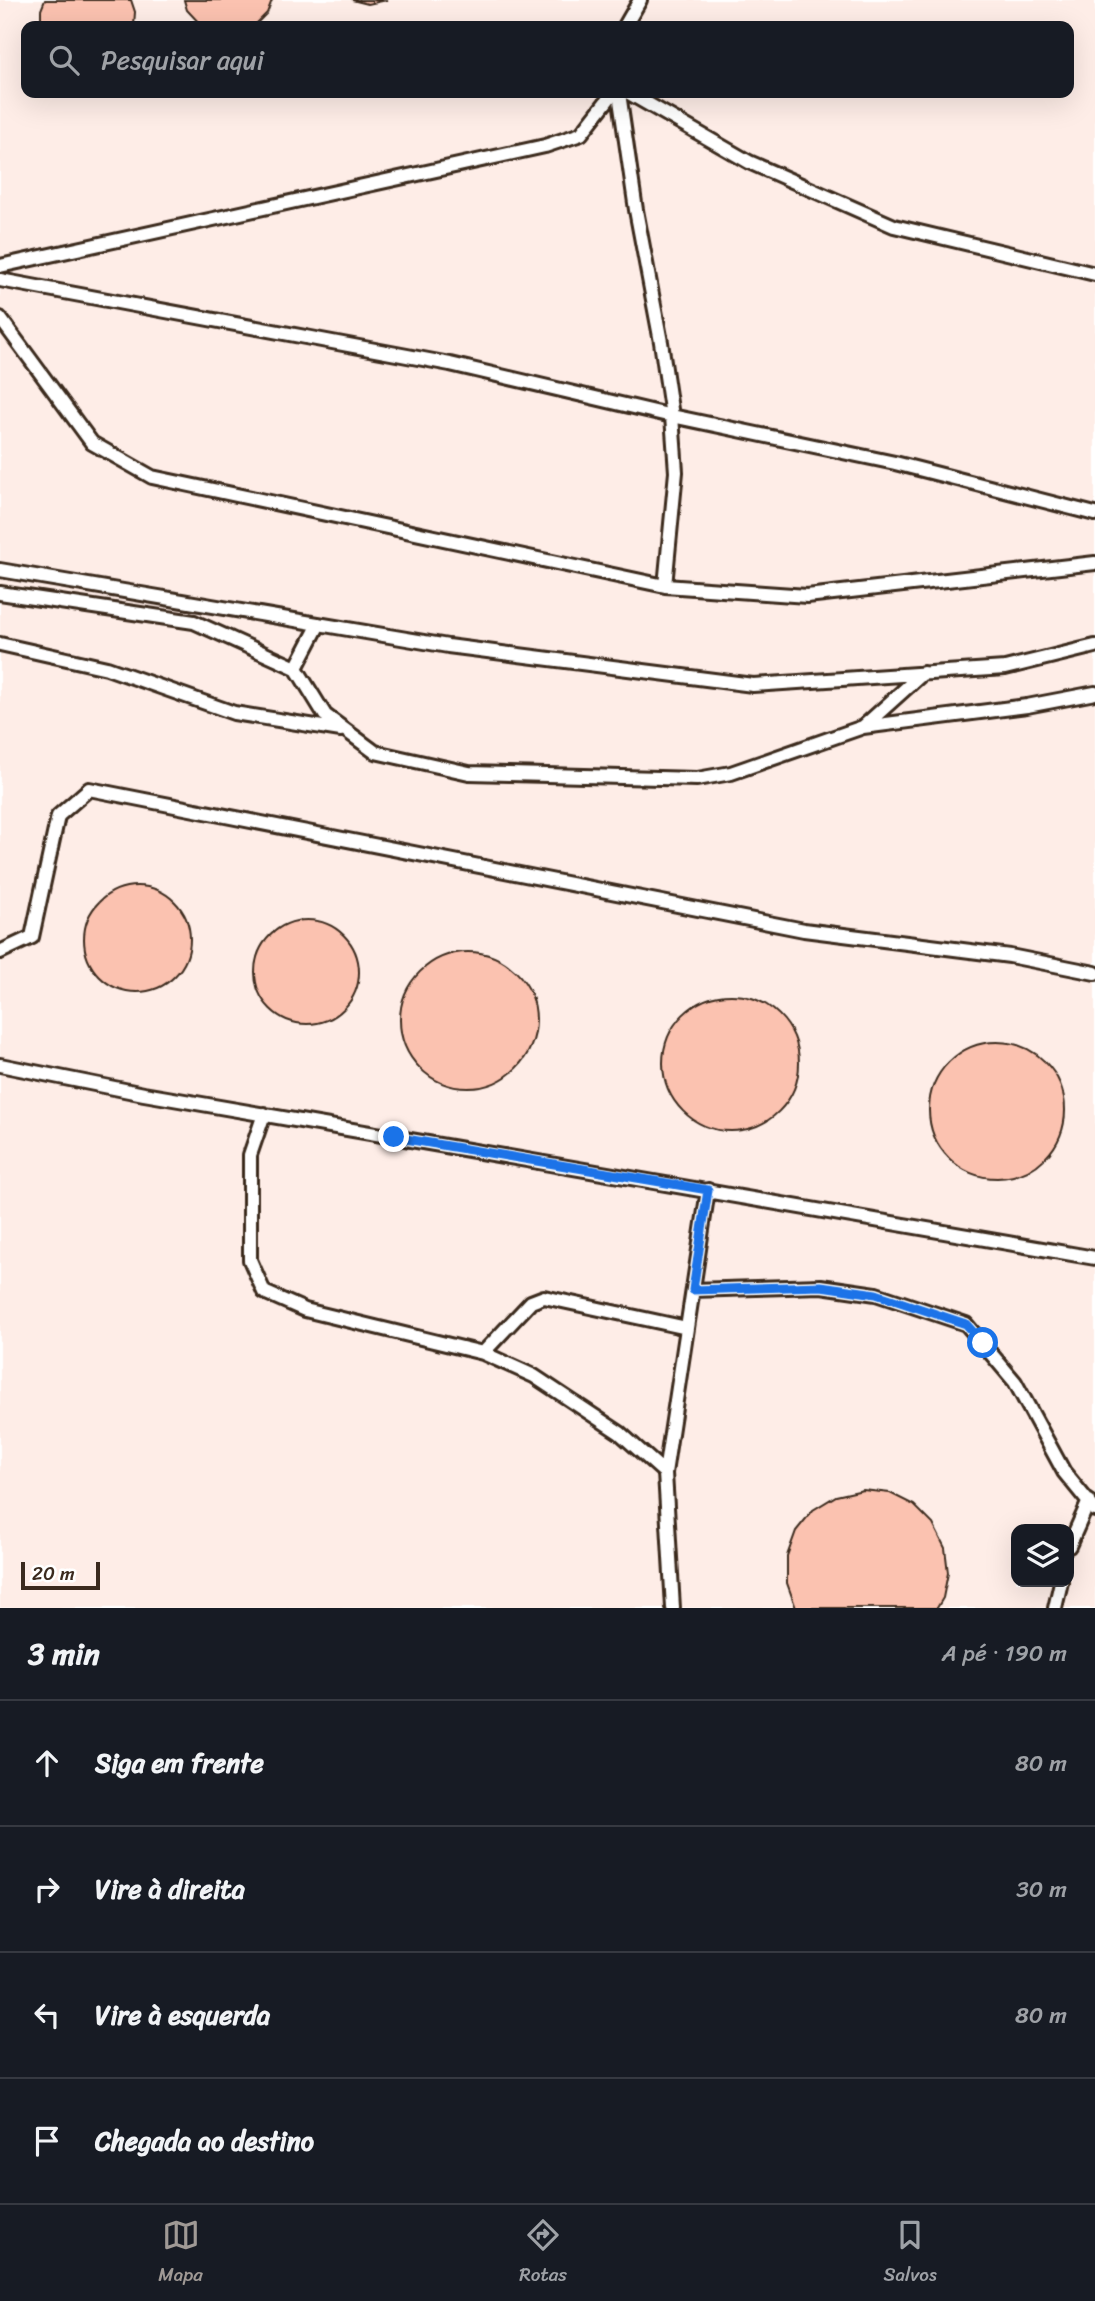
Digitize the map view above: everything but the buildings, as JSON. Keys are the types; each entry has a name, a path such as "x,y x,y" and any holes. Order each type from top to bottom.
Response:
{"lane":[{"path":"628,21 640,0"},
{"path":"0,266 545,146 581,134 609,98"},
{"path":"620,98 636,211 672,416 676,472 664,586"},
{"path":"638,98 749,163 894,226 1095,274"},
{"path":"0,280 450,364 672,416 895,463 1095,514"},
{"path":"0,318 92,443 152,477 664,586 807,596 1095,563"},
{"path":"0,570 448,646 753,685 1005,668 1095,646"},
{"path":"0,593 194,622 296,668 325,715 375,752 469,773 697,779 731,773 863,727 1027,706 1095,693"},
{"path":"296,668 319,624"},
{"path":"0,644 107,668 234,713 346,731"},
{"path":"863,727 923,673"},
{"path":"0,952 32,937 58,816 89,789 804,930 1010,956 1095,973"},
{"path":"0,1065 144,1094 1095,1258"},
{"path":"264,1114 250,1155 250,1259 264,1292 305,1310 483,1353 534,1376 621,1433 665,1473"},
{"path":"673,1608 665,1473 708,1190"},
{"path":"693,1290 821,1286 876,1294 966,1324 1016,1382 1064,1472 1092,1506 1074,1537"},
{"path":"483,1353 531,1302 544,1297 687,1328"},
{"path":"1055,1608 1060,1587"}],"shaded area":[{"path":"0,0 1095,0 1095,1608 0,1608"}],"route":[{"path":"394,1137 708,1190 693,1290 821,1286 876,1294 966,1324 983,1343"}]}
